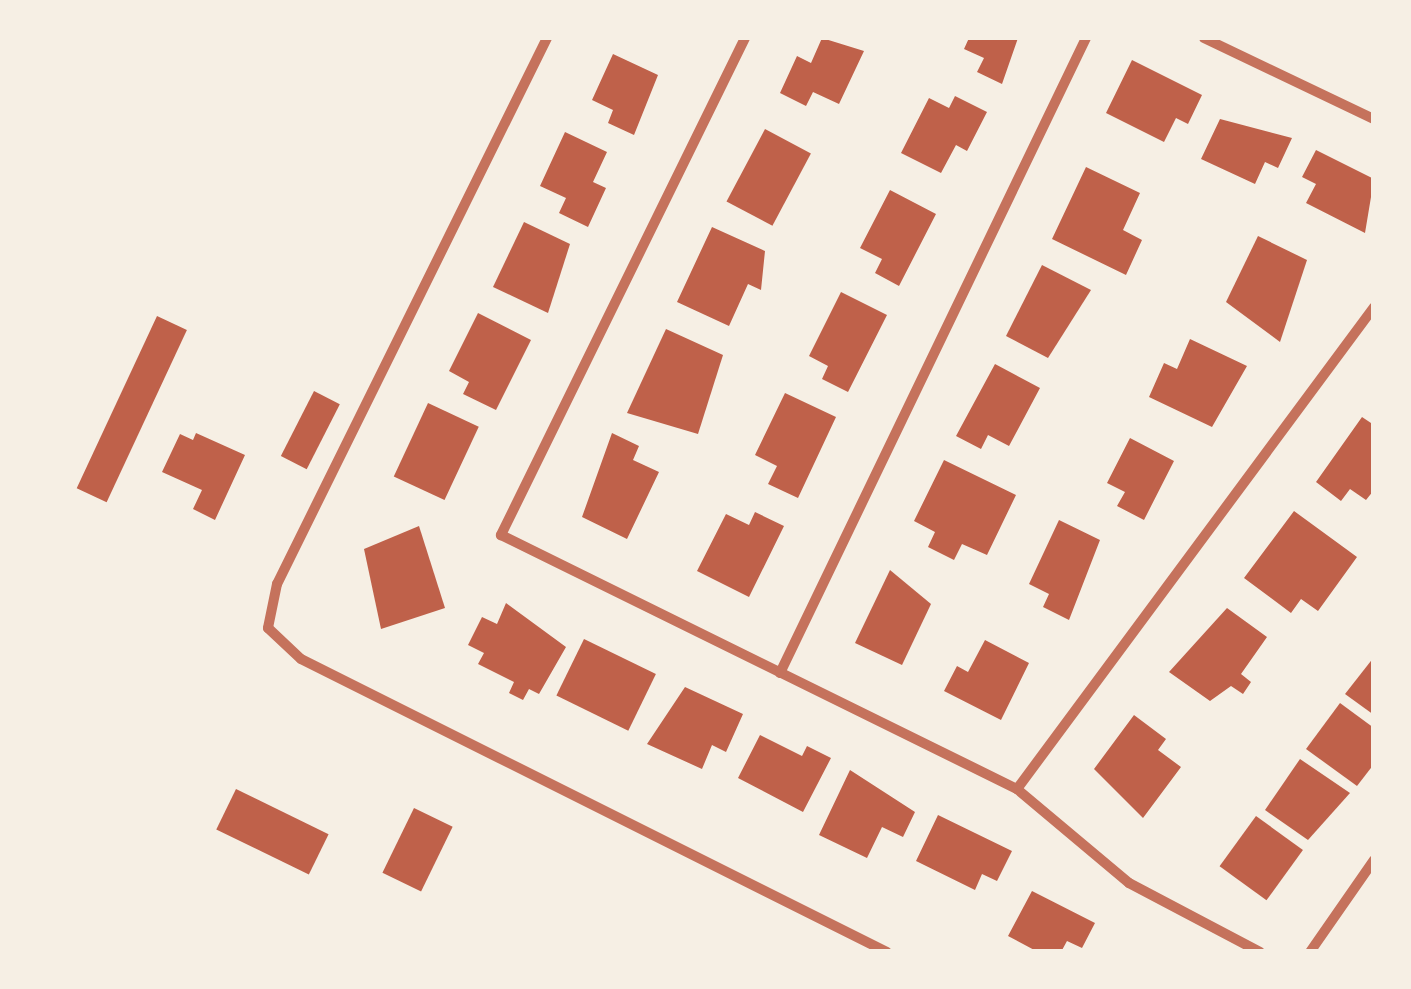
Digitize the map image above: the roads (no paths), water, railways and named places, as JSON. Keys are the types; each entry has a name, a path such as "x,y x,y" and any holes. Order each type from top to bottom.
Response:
{"street":[{"path":"547,38 276,584 268,628 301,659 886,952"},
{"path":"745,38 500,535 1016,790 1129,883 1260,952"},
{"path":"780,673 1086,38"},
{"path":"1204,38 1374,119"},
{"path":"1016,790 1374,307"},
{"path":"1310,952 1374,860"}]}
